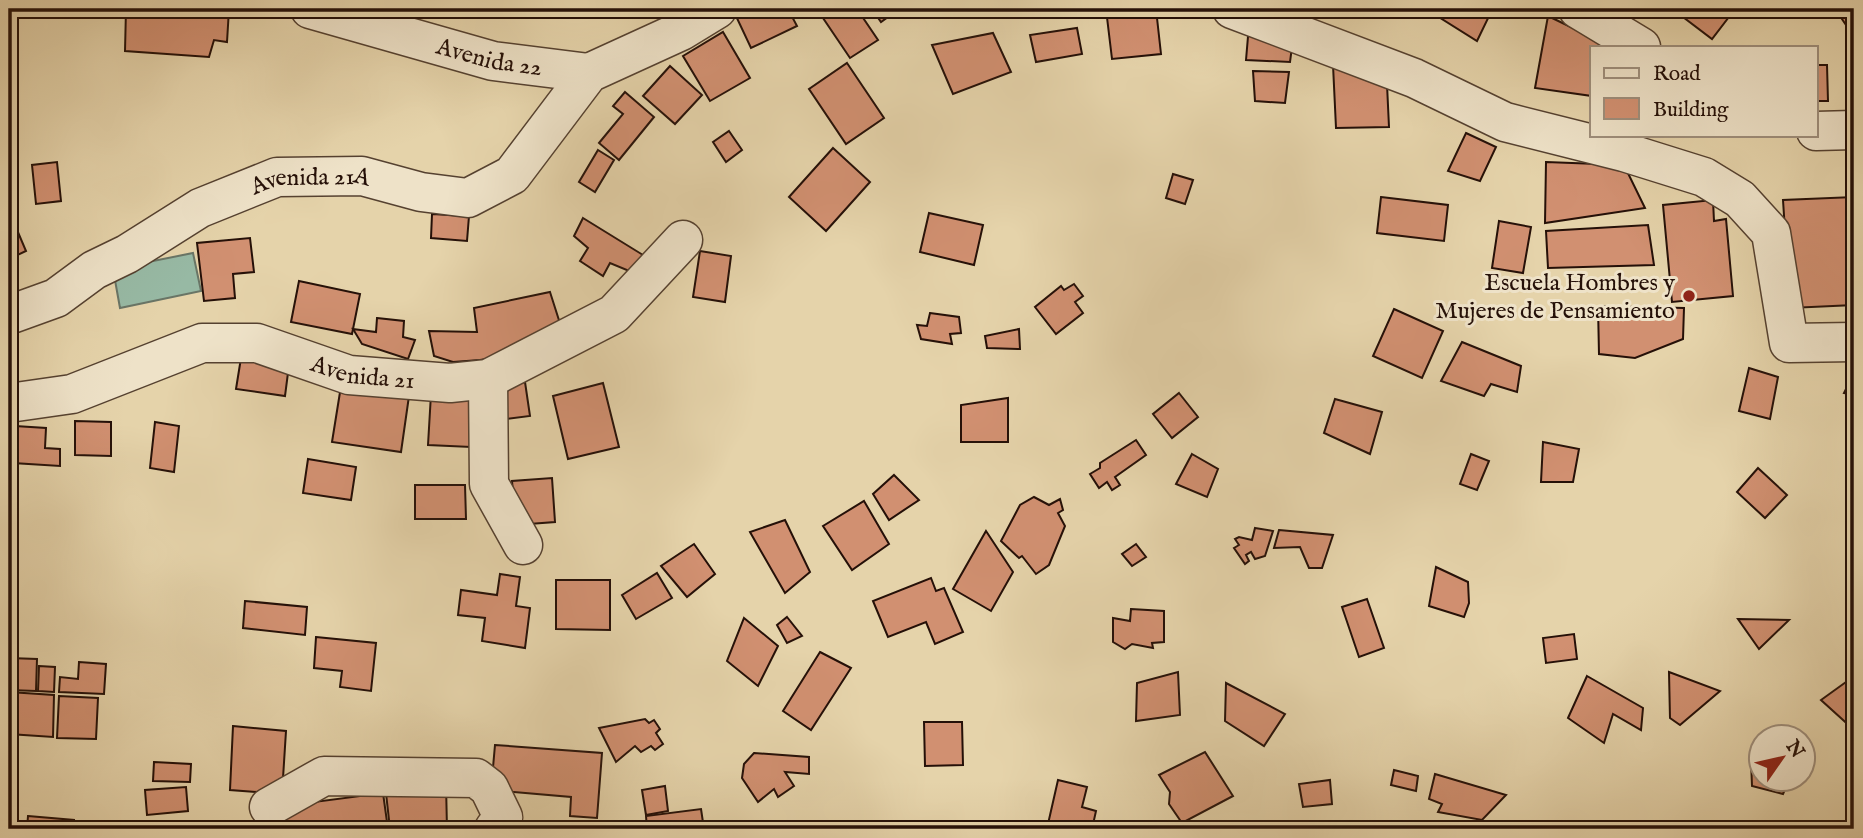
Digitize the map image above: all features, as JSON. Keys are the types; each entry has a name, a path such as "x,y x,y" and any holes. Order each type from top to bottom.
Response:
{"street":[{"name":"Avenida 22","path":"310,9 493,61 589,73"},
{"path":"589,73 681,31 718,9"},
{"path":"1231,9 1414,78 1505,122 1624,152 1704,177 1740,199 1771,233 1789,343 1854,342"},
{"path":"1578,9 1639,46"},
{"name":"Avenida 21A","path":"9,315 56,298 94,270 127,254 200,208 277,177 362,176 421,192 468,198 512,175 589,73"},
{"path":"1818,131 1854,130"},
{"name":"Avenida 21","path":"9,403 72,394 202,343 257,343 349,375 450,383 488,379 614,314 683,240"},
{"path":"488,379 489,484 523,545"},
{"path":"269,807 324,776 476,778 489,788 503,817 494,829"}],"shaded area":[{"path":"193,253 201,291 120,308 113,269"}],"building":[{"path":"126,9 229,9 227,42 214,40 209,57 125,51"},
{"path":"745,9 788,9 797,26 751,48 735,14"},
{"path":"837,9 857,9 878,40 850,58 823,18"},
{"path":"872,9 899,9 881,22"},
{"path":"1106,9 1156,9 1161,54 1112,59"},
{"path":"1426,9 1490,9 1492,10 1477,41"},
{"path":"1689,9 1735,9 1712,39 1683,17"},
{"path":"1845,9 1854,9 1854,37 1838,13"},
{"path":"1250,13 1295,24 1290,62 1246,60"},
{"path":"1548,16 1610,46 1590,46 1590,96 1535,88"},
{"path":"1077,28 1082,54 1036,62 1030,35"},
{"path":"723,32 750,78 710,101 683,56"},
{"path":"993,33 1011,72 953,94 932,45"},
{"path":"847,63 884,118 846,144 809,89"},
{"path":"1386,63 1389,127 1336,128 1333,65"},
{"path":"1818,65 1827,65 1828,101 1818,101"},
{"path":"670,66 702,95 675,124 643,96"},
{"path":"1253,71 1289,72 1285,103 1255,101"},
{"path":"625,92 654,117 619,160 599,143 623,114 613,106"},
{"path":"729,131 742,150 726,162 713,142"},
{"path":"1466,133 1496,147 1480,181 1448,171"},
{"path":"833,148 870,182 826,231 789,197"},
{"path":"598,150 614,160 595,192 579,182"},
{"path":"57,162 61,201 36,204 32,165"},
{"path":"1546,162 1624,165 1645,208 1545,223"},
{"path":"1173,174 1193,180 1185,204 1166,198"},
{"path":"1381,197 1448,205 1444,241 1377,233"},
{"path":"1854,197 1854,305 1790,308 1783,200"},
{"path":"1713,200 1714,221 1726,219 1733,296 1672,302 1663,205"},
{"path":"9,211 26,251 9,259"},
{"path":"929,213 983,225 974,265 920,252"},
{"path":"432,214 469,216 467,241 431,238"},
{"path":"583,218 643,255 634,273 610,263 603,276 580,261 588,248 574,236"},
{"path":"1499,221 1531,227 1523,273 1492,268"},
{"path":"1648,225 1654,265 1548,268 1546,231"},
{"path":"250,238 254,272 233,274 235,298 204,301 197,243"},
{"path":"700,251 731,256 725,302 693,297"},
{"path":"299,281 360,294 352,334 291,322"},
{"path":"1074,284 1083,296 1075,302 1083,313 1056,334 1035,307 1061,286 1064,290"},
{"path":"550,292 564,336 527,353 453,362 434,356 429,331 477,332 474,308"},
{"path":"1598,306 1684,308 1683,339 1635,358 1599,354"},
{"path":"1394,309 1443,331 1422,378 1373,356"},
{"path":"930,313 959,317 961,333 950,334 952,344 921,339 917,325 927,326"},
{"path":"377,318 404,321 403,337 415,340 408,359 362,344 353,329 376,332"},
{"path":"1019,329 1020,349 987,348 985,336"},
{"path":"1462,342 1521,366 1517,392 1491,384 1484,396 1441,381"},
{"path":"241,358 289,365 285,396 236,389"},
{"path":"1749,368 1778,377 1770,419 1739,411"},
{"path":"1854,373 1854,395 1844,393"},
{"path":"525,382 530,416 506,419 501,386"},
{"path":"603,383 619,447 568,459 553,396"},
{"path":"341,386 409,396 401,452 332,442"},
{"path":"1179,393 1198,417 1172,438 1153,414"},
{"path":"431,394 474,396 471,447 428,445"},
{"path":"1008,398 1008,442 961,442 961,405"},
{"path":"1335,399 1382,412 1370,454 1324,433"},
{"path":"75,421 111,422 111,456 75,455"},
{"path":"155,422 179,426 174,472 150,468"},
{"path":"15,426 46,428 45,448 60,449 60,466 13,463"},
{"path":"1136,440 1146,455 1115,477 1120,485 1112,490 1107,482 1099,488 1090,474 1100,468 1100,463"},
{"path":"1543,442 1579,449 1573,482 1541,482"},
{"path":"1192,454 1218,469 1207,497 1176,484"},
{"path":"1471,454 1489,461 1477,490 1460,484"},
{"path":"308,459 356,467 351,500 303,493"},
{"path":"1758,468 1787,495 1765,518 1737,492"},
{"path":"894,475 919,500 889,520 873,494"},
{"path":"552,478 555,522 516,525 512,481"},
{"path":"415,485 465,485 466,519 415,519"},
{"path":"1034,497 1049,505 1060,499 1063,510 1058,513 1065,526 1049,565 1036,574 1022,556 1019,558 1001,541 1020,505"},
{"path":"864,501 889,544 852,570 823,526"},
{"path":"785,520 810,572 785,593 750,532"},
{"path":"1255,528 1273,531 1265,556 1255,559 1251,552 1246,555 1249,561 1245,564 1234,548 1239,545 1235,539 1239,537 1252,540"},
{"path":"1279,530 1333,535 1322,568 1309,568 1300,547 1274,548"},
{"path":"986,531 1013,572 991,611 953,589"},
{"path":"694,544 715,574 687,597 661,566"},
{"path":"1136,544 1146,557 1132,566 1122,554"},
{"path":"1436,567 1468,582 1469,603 1464,617 1429,606"},
{"path":"657,573 672,598 636,619 622,595"},
{"path":"500,574 520,577 516,606 530,608 525,648 482,641 485,618 458,615 461,590 497,595"},
{"path":"931,578 936,591 944,588 963,632 935,644 926,622 888,637 873,601"},
{"path":"556,580 610,580 610,630 556,629"},
{"path":"1367,599 1384,648 1359,657 1342,607"},
{"path":"245,601 307,607 305,635 243,628"},
{"path":"1131,609 1164,611 1164,642 1152,643 1153,648 1132,644 1125,649 1113,642 1113,618 1130,621"},
{"path":"787,617 802,636 787,643 777,625"},
{"path":"744,618 778,646 758,686 727,661"},
{"path":"1738,619 1789,620 1759,649"},
{"path":"1574,634 1577,659 1546,663 1543,638"},
{"path":"316,637 376,643 371,691 340,687 342,671 314,668"},
{"path":"820,652 851,668 811,730 783,711"},
{"path":"9,658 37,659 36,691 9,690"},
{"path":"79,662 106,664 104,694 59,692 60,677 78,679"},
{"path":"39,666 55,667 54,692 38,691"},
{"path":"1178,672 1180,715 1136,721 1137,683"},
{"path":"1669,672 1720,691 1680,725 1670,718"},
{"path":"1587,676 1643,708 1641,730 1613,714 1604,743 1568,718"},
{"path":"1846,682 1854,690 1853,729 1821,700"},
{"path":"1226,683 1285,714 1264,746 1225,721"},
{"path":"9,692 54,695 53,737 9,734"},
{"path":"59,696 98,698 96,739 57,738"},
{"path":"645,719 649,723 654,720 660,729 656,733 663,744 655,750 651,746 641,752 635,746 616,762 599,728"},
{"path":"924,722 962,722 963,765 925,766"},
{"path":"233,726 286,731 282,794 230,790"},
{"path":"495,745 602,753 597,818 570,816 571,797 491,790"},
{"path":"1205,752 1233,796 1182,823 1169,804 1170,792 1159,775"},
{"path":"754,753 809,757 809,774 785,772 794,786 778,797 774,789 758,802 742,778 744,764"},
{"path":"154,762 191,764 190,782 153,781"},
{"path":"1394,770 1418,776 1416,791 1391,785"},
{"path":"1435,774 1506,795 1482,820 1438,812 1442,804 1429,799"},
{"path":"1058,780 1087,787 1082,807 1096,811 1092,829 1069,829 1048,824"},
{"path":"1330,780 1332,804 1303,807 1299,784"},
{"path":"385,784 446,784 447,829 390,829"},
{"path":"665,786 668,811 646,815 642,790"},
{"path":"186,787 188,811 147,815 145,790"},
{"path":"383,793 388,829 287,829 283,806"},
{"path":"701,809 704,829 647,829 646,816"},
{"path":"28,816 74,820 74,829 27,829"}],"place":[{"name":"Escuela Hombres y Mujeres de Pensamiento","path":"1689,296"}]}
